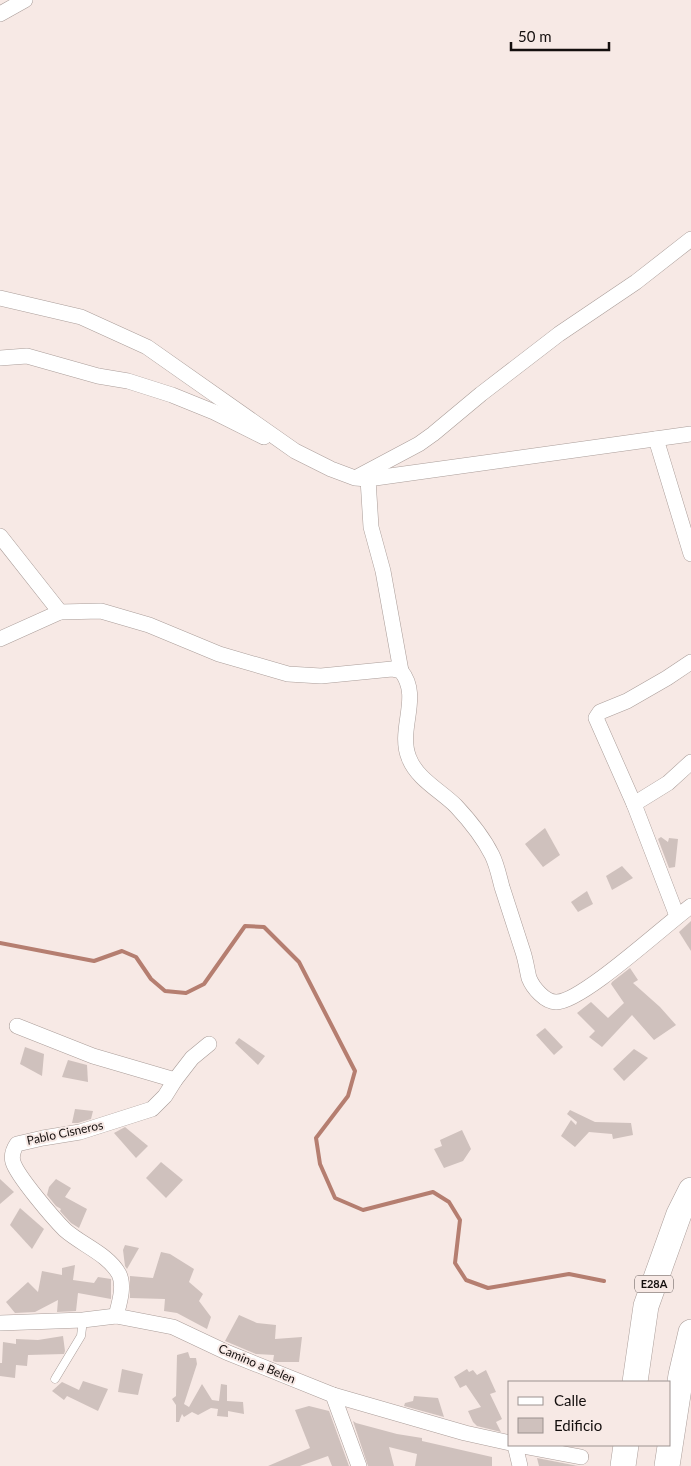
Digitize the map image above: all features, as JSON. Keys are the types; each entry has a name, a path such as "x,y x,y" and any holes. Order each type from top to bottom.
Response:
{"highway":[{"name":"E28A","path":"635,1381 646,1306 679,1214 691,1190"},
{"path":"671,1440 681,1375 691,1332"},
{"path":"623,1466 626,1446"},
{"path":"667,1466 670,1446"}],"street":[{"path":"0,14 24,0"},
{"path":"362,478 433,434 559,334 636,282 691,239"},
{"path":"0,298 81,317 147,347 295,451"},
{"path":"0,358 27,356 172,395 214,412 331,469 362,478 691,434"},
{"path":"656,439 691,554"},
{"path":"362,478 370,527 383,571 401,670 408,681 411,692 405,738 408,757 415,770 456,806 477,830 486,844 495,861 530,979 535,989 546,998 556,1002 569,999 590,988 691,906"},
{"path":"0,536 60,612"},
{"path":"0,639 60,612 101,611 149,625 219,654 288,674 321,676 392,669 401,670"},
{"path":"677,916 634,804 596,718 600,712 628,701 691,662"},
{"path":"634,804 668,783 691,762"},
{"path":"17,1026 93,1056 174,1080"},
{"name":"Pablo Cisneros","path":"116,1316 120,1300 121,1280 118,1273 106,1259 65,1229 46,1209 13,1163 12,1152 16,1144 80,1132 152,1109 165,1096 174,1080 192,1058 209,1044"},
{"name":"Camino a Belen","path":"0,1323 83,1320 116,1316 173,1327 226,1352 332,1395 465,1433 508,1443"},
{"path":"332,1395 359,1466"},
{"path":"516,1446 520,1466"},
{"path":"521,1446 581,1457"}],"lane":[{"path":"55,1379 81,1336 83,1320"}],"building":[{"path":"545,828 560,855 543,867 525,844"},
{"path":"661,837 668,842 669,838 678,839 675,867 669,868 658,839"},
{"path":"622,866 633,878 612,890 606,876"},
{"path":"587,891 593,904 578,912 571,902"},
{"path":"691,921 691,951 679,932"},
{"path":"630,968 638,980 633,983 660,1007 676,1025 654,1040 632,1015 602,1047 589,1037 595,1031 577,1013 591,1002 608,1018 624,1003 611,984"},
{"path":"545,1028 563,1047 554,1055 536,1035"},
{"path":"239,1038 265,1056 258,1065 235,1043"},
{"path":"25,1047 44,1054 42,1076 20,1064"},
{"path":"634,1049 648,1058 624,1081 613,1069"},
{"path":"68,1060 87,1065 88,1082 62,1077"},
{"path":"75,1109 93,1111 91,1119 72,1123"},
{"path":"570,1110 595,1122 631,1123 633,1135 613,1139 612,1134 589,1132 575,1147 561,1136 571,1120 576,1125 577,1122 567,1114"},
{"path":"125,1127 148,1146 136,1158 114,1133"},
{"path":"462,1130 471,1149 463,1161 444,1168 434,1149 442,1146 440,1140"},
{"path":"161,1162 183,1180 166,1198 146,1178"},
{"path":"0,1179 14,1192 0,1204"},
{"path":"56,1179 71,1188 65,1197 87,1209 79,1228 71,1223 60,1211 61,1209 47,1195 49,1187"},
{"path":"20,1208 44,1229 32,1249 10,1225"},
{"path":"125,1245 139,1248 127,1269 123,1250"},
{"path":"161,1252 170,1254 194,1269 189,1282 203,1294 199,1301 211,1317 207,1329 177,1313 164,1311 165,1299 130,1298 130,1276 153,1278"},
{"path":"75,1265 73,1280 94,1283 98,1277 111,1279 111,1299 78,1293 76,1311 57,1312 58,1300 35,1312 15,1313 6,1302 28,1282 38,1292 42,1271 62,1275 62,1268"},
{"path":"239,1315 257,1323 276,1325 275,1339 302,1337 299,1362 276,1362 273,1361 274,1355 256,1354 225,1341"},
{"path":"63,1336 64,1354 28,1355 27,1366 16,1365 15,1378 0,1376 3,1342 16,1344 16,1339 38,1340"},
{"path":"188,1352 190,1358 196,1358 197,1364 184,1404 189,1407 202,1384 212,1400 219,1401 221,1384 227,1385 227,1401 243,1402 244,1414 228,1411 228,1417 217,1416 218,1409 211,1408 198,1415 192,1412 184,1417 182,1414 179,1422 176,1422 176,1405 172,1399 176,1396 177,1355"},
{"path":"122,1369 143,1374 138,1395 118,1392"},
{"path":"467,1369 469,1372 473,1370 477,1375 486,1370 496,1392 490,1394 502,1419 496,1422 501,1432 477,1426 473,1422 468,1411 481,1407 466,1385 460,1388 454,1377"},
{"path":"83,1381 108,1389 98,1411 67,1396 64,1400 52,1391 62,1382 79,1390"},
{"path":"414,1396 438,1398 444,1417 404,1406 405,1403 413,1401"},
{"path":"309,1406 329,1411 349,1466 332,1466 328,1456 300,1466 268,1466 310,1448 295,1410"},
{"path":"353,1421 397,1434 422,1438 422,1441 492,1457 492,1466 415,1466 417,1454 389,1447 394,1466 368,1466"},
{"path":"537,1458 578,1466 539,1466"}],"waterway":[{"path":"0,943 94,961 122,951 136,957 151,979 165,991 186,993 204,984 245,926 264,927 299,962 355,1071 348,1096 316,1138 320,1164 335,1198 363,1210 433,1192 449,1202 460,1220 455,1263 466,1280 488,1288 569,1274 604,1281"}]}
